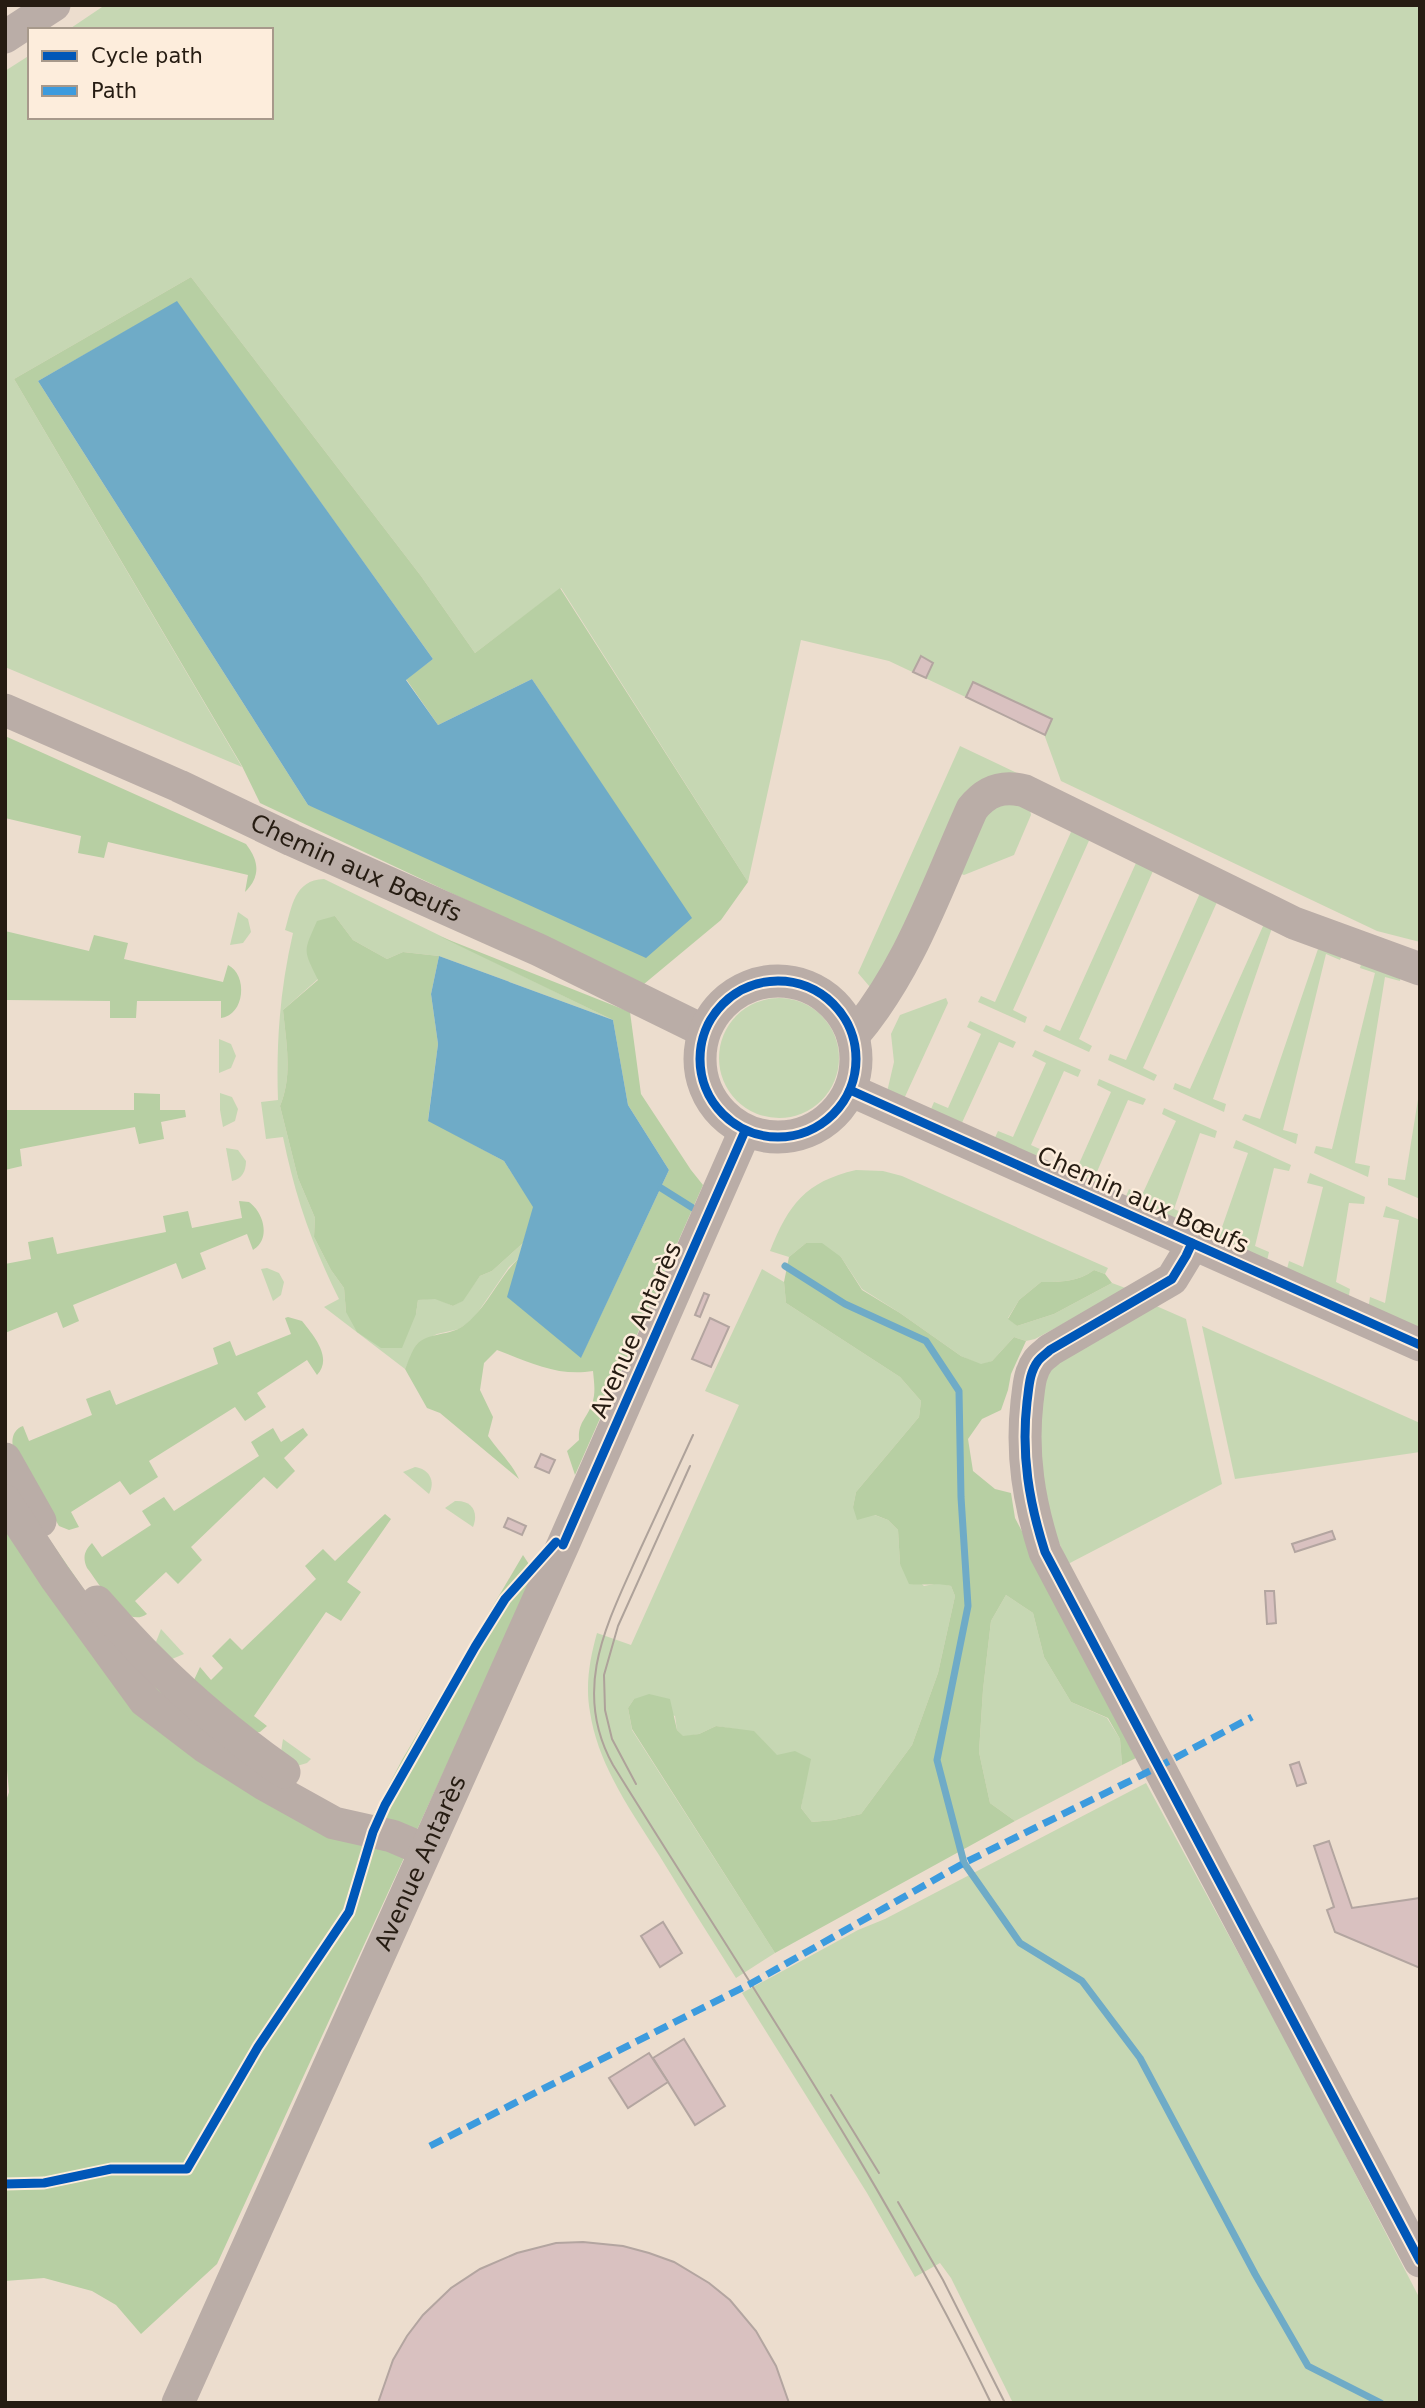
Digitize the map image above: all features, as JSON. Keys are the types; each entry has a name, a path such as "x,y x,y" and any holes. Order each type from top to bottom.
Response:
{"street":[{"path":"5,37 54,5"},
{"name":"Chemin aux Bœufs","path":"5,710 539,950 704,1031"},
{"path":"853,1036 876,1010 907,956 972,809 982,797 1003,788 1025,791 1294,923 1420,969"},
{"path":"780,980 804,985 826,997 843,1014 853,1036 855,1073 850,1090 837,1112 817,1128 794,1136 769,1138 745,1131 725,1118 710,1100 701,1078 699,1055 704,1031 716,1010 734,993 756,983 780,980"},
{"name":"Chemin aux Bœufs","path":"850,1090 1420,1345"},
{"name":"Avenue Antarès","path":"178,2403 563,1545 745,1131"},
{"path":"1192,1243 1172,1279 1050,1350 1038,1361 1030,1376 1025,1423 1026,1472 1032,1513 1045,1552 1420,2261"},
{"path":"5,1459 54,1546 89,1593 135,1647 187,1697 237,1739 307,1787"},
{"path":"5,1501 55,1577 145,1701 214,1752 334,1823 392,1836 425,1850"}],"green space":[{"path":"105,5 1420,5 1420,942 1377,931 1061,781 1044,734 889,661 801,640 748,882 561,588 475,653 421,576 191,277 14,379 242,767 5,667 5,71 28,56 28,119 273,119 273,28 71,28"},
{"path":"191,277 421,576 475,653 560,588 748,882 721,920 644,984 260,803 242,766 14,379","holes":["177,302 433,659 406,679 438,725 532,679 691,919 308,805 38,381"]},
{"path":"5,736 246,844 256,862 254,880 245,892 248,875 108,842 104,858 78,853 81,836 5,818"},
{"path":"960,746 1032,780 1005,777 885,977 870,987 858,973"},
{"path":"1029,803 1031,815 1014,855 964,875 954,871 989,806"},
{"path":"1071,832 1092,834 1013,1010 1027,1017 1025,1023 978,1002 981,996 995,1002"},
{"path":"1136,863 1153,871 1079,1039 1092,1046 1089,1052 1043,1031 1046,1025 1060,1031"},
{"path":"324,879 613,1020 439,956 403,952 387,959 353,940 335,916 318,979 283,1010 287,1070 280,1106 298,1178 315,1218 314,1237 344,1288 346,1312 416,1314 418,1300 435,1298 453,1306 462,1301 480,1276 492,1271 523,1243 519,1258 509,1267 474,1318 459,1329 437,1334 417,1344 405,1369 324,1307 339,1299 305,1220 283,1137 266,1139 261,1102 278,1100 280,1016 293,933 285,930 300,890 306,884"},
{"path":"1200,893 1217,902 1143,1068 1157,1075 1154,1081 1108,1060 1110,1054 1126,1060"},
{"path":"238,912 248,919 251,932 243,943 230,945"},
{"path":"335,916 353,940 387,959 403,952 439,956 431,994 438,1044 428,1120 504,1161 534,1207 523,1243 492,1271 480,1276 463,1301 453,1306 435,1299 418,1300 416,1314 402,1348 381,1348 357,1332 346,1312 344,1288 314,1237 315,1218 298,1178 280,1106 287,1070 283,1010 318,980 307,956 307,946 317,921"},
{"path":"1264,924 1272,928 1213,1099 1226,1104 1224,1112 1173,1089 1175,1083 1190,1089"},
{"path":"5,931 89,951 94,935 128,943 124,959 223,982 228,965 239,977 239,1003 229,1015 221,1018 221,1001 137,1001 136,1018 110,1018 110,1001 5,1000"},
{"path":"439,936 630,1012 641,1094 703,1185 575,1475 567,1451 579,1440 581,1425 592,1404 593,1371 556,1370 497,1350 484,1363 480,1390 493,1417 488,1436 519,1479 440,1413 427,1408 405,1369 413,1349 422,1340 458,1329 471,1319 519,1258 508,1297 581,1357 669,1170 628,1105 613,1020"},
{"path":"1318,949 1343,953 1340,960 1326,954 1283,1130 1298,1134 1296,1144 1242,1120 1245,1114 1260,1119"},
{"path":"1362,961 1401,974 1400,981 1385,977 1355,1163 1370,1166 1368,1177 1314,1153 1316,1146 1332,1149 1375,973 1360,968"},
{"path":"779,998 802,1003 821,1016 834,1035 839,1058 834,1081 821,1100 802,1113 779,1118 756,1113 737,1100 724,1081 719,1058 724,1035 737,1016 756,1003"},
{"path":"946,998 948,1003 903,1101 887,1092 894,1062 891,1034 900,1015"},
{"path":"970,1021 1016,1042 1013,1048 999,1042 960,1127 929,1114 934,1102 948,1108 981,1034 967,1027"},
{"path":"219,1039 231,1044 236,1056 231,1068 219,1073"},
{"path":"1035,1050 1081,1070 1078,1077 1064,1071 1031,1145 1044,1151 1039,1163 993,1142 998,1131 1013,1137 1046,1063 1032,1056"},
{"path":"1099,1079 1146,1099 1143,1105 1128,1100 1096,1174 1109,1180 1104,1192 1059,1171 1064,1160 1078,1166 1111,1092 1097,1085"},
{"path":"1420,1087 1420,1199 1388,1185 1388,1178 1405,1180"},
{"path":"134,1093 160,1094 160,1110 185,1110 186,1117 161,1122 164,1139 139,1144 135,1127 20,1149 22,1166 5,1170 5,1110 134,1110"},
{"path":"220,1093 232,1097 238,1109 235,1121 223,1127 220,1110"},
{"path":"1164,1108 1217,1131 1215,1138 1200,1133 1174,1209 1188,1215 1183,1227 1124,1201 1129,1189 1142,1195 1176,1121 1162,1114"},
{"path":"1236,1140 1291,1165 1289,1171 1274,1168 1255,1246 1269,1252 1266,1265 1202,1235 1206,1224 1221,1230 1248,1153 1233,1148"},
{"path":"226,1148 238,1150 246,1161 243,1174 232,1181"},
{"path":"856,1170 883,1171 902,1176 1108,1268 1105,1274 1094,1270 1075,1279 1041,1282 1019,1300 1008,1318 1017,1326 1054,1314 1112,1283 1128,1289 1035,1339 1026,1341 1014,1337 992,1361 981,1365 961,1356 862,1289 841,1257 806,1243 789,1257 770,1251 784,1220 801,1197 824,1181"},
{"path":"1310,1173 1365,1197 1364,1204 1349,1203 1336,1282 1350,1289 1348,1301 1286,1273 1289,1261 1303,1267 1323,1187 1307,1183"},
{"path":"239,1201 249,1202 262,1219 264,1233 259,1245 253,1250 247,1234 200,1253 206,1269 182,1279 176,1263 73,1305 79,1321 63,1328 57,1312 5,1333 5,1264 31,1259 28,1242 53,1237 57,1254 166,1232 163,1216 188,1211 192,1228 242,1218"},
{"path":"1386,1206 1420,1220 1420,1333 1368,1310 1370,1297 1385,1303 1399,1220 1383,1217"},
{"path":"806,1243 822,1243 841,1257 862,1290 961,1356 981,1364 992,1361 1014,1337 1026,1341 1011,1374 1001,1410 982,1419 968,1439 973,1471 995,1489 1011,1493 1015,1518 1140,1756 1122,1765 1120,1739 1108,1718 1071,1702 1044,1657 1033,1613 1006,1595 991,1621 979,1752 990,1803 1015,1821 775,1953 632,1729 628,1708 634,1699 649,1694 670,1699 677,1730 683,1736 699,1734 716,1726 754,1731 777,1755 795,1751 811,1759 801,1808 812,1822 861,1814 912,1745 938,1673 955,1596 951,1586 909,1584 900,1564 898,1530 888,1520 875,1515 857,1520 853,1507 856,1492 919,1417 921,1401 900,1377 786,1303 784,1282 789,1257"},
{"path":"267,1268 279,1273 284,1282 281,1295 273,1301 261,1269"},
{"path":"762,1269 784,1282 786,1303 900,1377 921,1401 919,1417 856,1492 853,1507 888,1520 898,1530 900,1564 924,1586 939,1583 951,1586 955,1596 938,1673 912,1745 861,1814 812,1822 801,1808 805,1785 754,1732 716,1726 699,1734 683,1737 677,1730 675,1716 634,1699 628,1708 632,1730 775,1953 736,1978 608,1769 594,1732 588,1682 597,1633 631,1645 739,1405 705,1391"},
{"path":"1094,1270 1105,1274 1112,1283 1054,1314 1017,1326 1008,1319 1019,1300 1041,1282 1075,1279"},
{"path":"1154,1305 1186,1319 1222,1484 1068,1564 1053,1528 1038,1450 1046,1370"},
{"path":"285,1318 302,1321 320,1347 323,1362 317,1375 307,1360 257,1393 266,1407 245,1421 235,1407 149,1461 158,1477 130,1495 120,1481 71,1512 79,1527 69,1530 59,1526 13,1447 13,1437 17,1429 23,1426 29,1441 92,1415 86,1399 110,1390 116,1405 218,1364 213,1348 230,1341 236,1356 291,1334"},
{"path":"1202,1326 1420,1423 1420,1452 1235,1479"},
{"path":"273,1428 281,1442 303,1428 308,1435 284,1458 295,1471 277,1489 264,1477 191,1547 202,1560 178,1584 166,1572 135,1601 147,1614 138,1617 121,1611 85,1564 86,1551 92,1543 102,1557 151,1525 142,1511 164,1497 174,1511 259,1456 251,1442"},
{"path":"415,1467 430,1476 432,1485 429,1494 403,1472"},
{"path":"5,1475 132,1659 239,1761 368,1825 402,1760 523,1555 534,1572 217,2264 141,2334 116,2305 92,2291 44,2278 5,2281 5,1804 9,1792 5,1747"},
{"path":"455,1501 461,1501 473,1508 473,1527 445,1508"},
{"path":"385,1514 391,1519 347,1582 361,1592 341,1621 326,1612 254,1716 267,1726 254,1733 194,1680 200,1667 211,1680 223,1668 212,1656 230,1638 242,1650 316,1579 305,1566 323,1549 335,1561"},
{"path":"1006,1595 1033,1613 1044,1657 1071,1702 1107,1718 1120,1739 1122,1765 1015,1821 990,1803 979,1752 991,1621"},
{"path":"161,1629 184,1654 172,1659 156,1642"},
{"path":"283,1739 311,1759 297,1766 281,1752"},
{"path":"1146,1783 1292,2052 1420,2299 1420,2403 1013,2403 951,2278 940,2263 915,2277 867,2193 742,1993 858,1930 885,1919"}],"water":[{"path":"177,301 433,659 406,680 438,725 532,679 692,918 646,958 308,805 38,381"},
{"path":"439,956 613,1020 628,1105 669,1170 581,1358 507,1297 533,1207 504,1161 428,1121 438,1044 431,994"}],"building":[{"path":"921,656 933,663 926,678 913,672"},
{"path":"973,682 1052,719 1045,735 966,697"},
{"path":"704,1293 709,1295 700,1317 695,1315"},
{"path":"710,1318 729,1327 711,1367 692,1359"},
{"path":"541,1454 555,1460 549,1473 535,1467"},
{"path":"508,1518 526,1526 522,1535 504,1527"},
{"path":"1332,1531 1335,1539 1295,1552 1292,1544"},
{"path":"1265,1591 1274,1591 1276,1623 1267,1624"},
{"path":"1299,1762 1306,1783 1297,1786 1290,1765"},
{"path":"1329,1841 1352,1908 1420,1898 1420,1968 1335,1932 1327,1910 1334,1907 1314,1846"},
{"path":"663,1922 682,1953 660,1967 641,1936"},
{"path":"684,2039 725,2106 695,2125 653,2058"},
{"path":"649,2053 668,2082 628,2108 609,2078"},
{"path":"583,2242 623,2246 649,2253 674,2262 709,2283 730,2300 756,2331 776,2366 789,2403 378,2403 393,2360 407,2336 423,2315 451,2288 480,2269 517,2253 556,2243"}],"waterway":[{"path":"661,1188 696,1210"},
{"path":"785,1266 845,1304 926,1341 959,1391 961,1497 968,1606 937,1760 964,1863 1020,1943 1082,1981 1140,2058 1255,2274 1308,2366 1381,2403"}],"tram line":[{"path":"693,1435 627,1579 598,1657 594,1683 595,1710 601,1737 613,1765 859,2159 949,2320 991,2403"},
{"path":"636,1784 612,1739 605,1710 604,1675 618,1626 690,1466"},
{"path":"831,2095 879,2173"},
{"path":"898,2202 943,2280 1005,2403"}],"marked path":[{"path":"430,2146 750,1984 964,1863 1252,1717"}],"cycle path":[{"path":"778,981 808,987 833,1004 850,1029 856,1059 850,1089 833,1114 808,1131 778,1137 748,1131 723,1114 706,1089 700,1059 706,1029 723,1004 748,987 778,981"},
{"path":"850,1090 1420,1345"},
{"path":"563,1545 745,1131"},
{"path":"1192,1243 1172,1279 1050,1350 1035,1366 1029,1386 1025,1422 1026,1460 1035,1515 1045,1552 1420,2261"},
{"path":"5,2184 44,2183 111,2169 187,2169 258,2047 349,1912 373,1832 385,1805 475,1647 505,1599 556,1542"}]}
